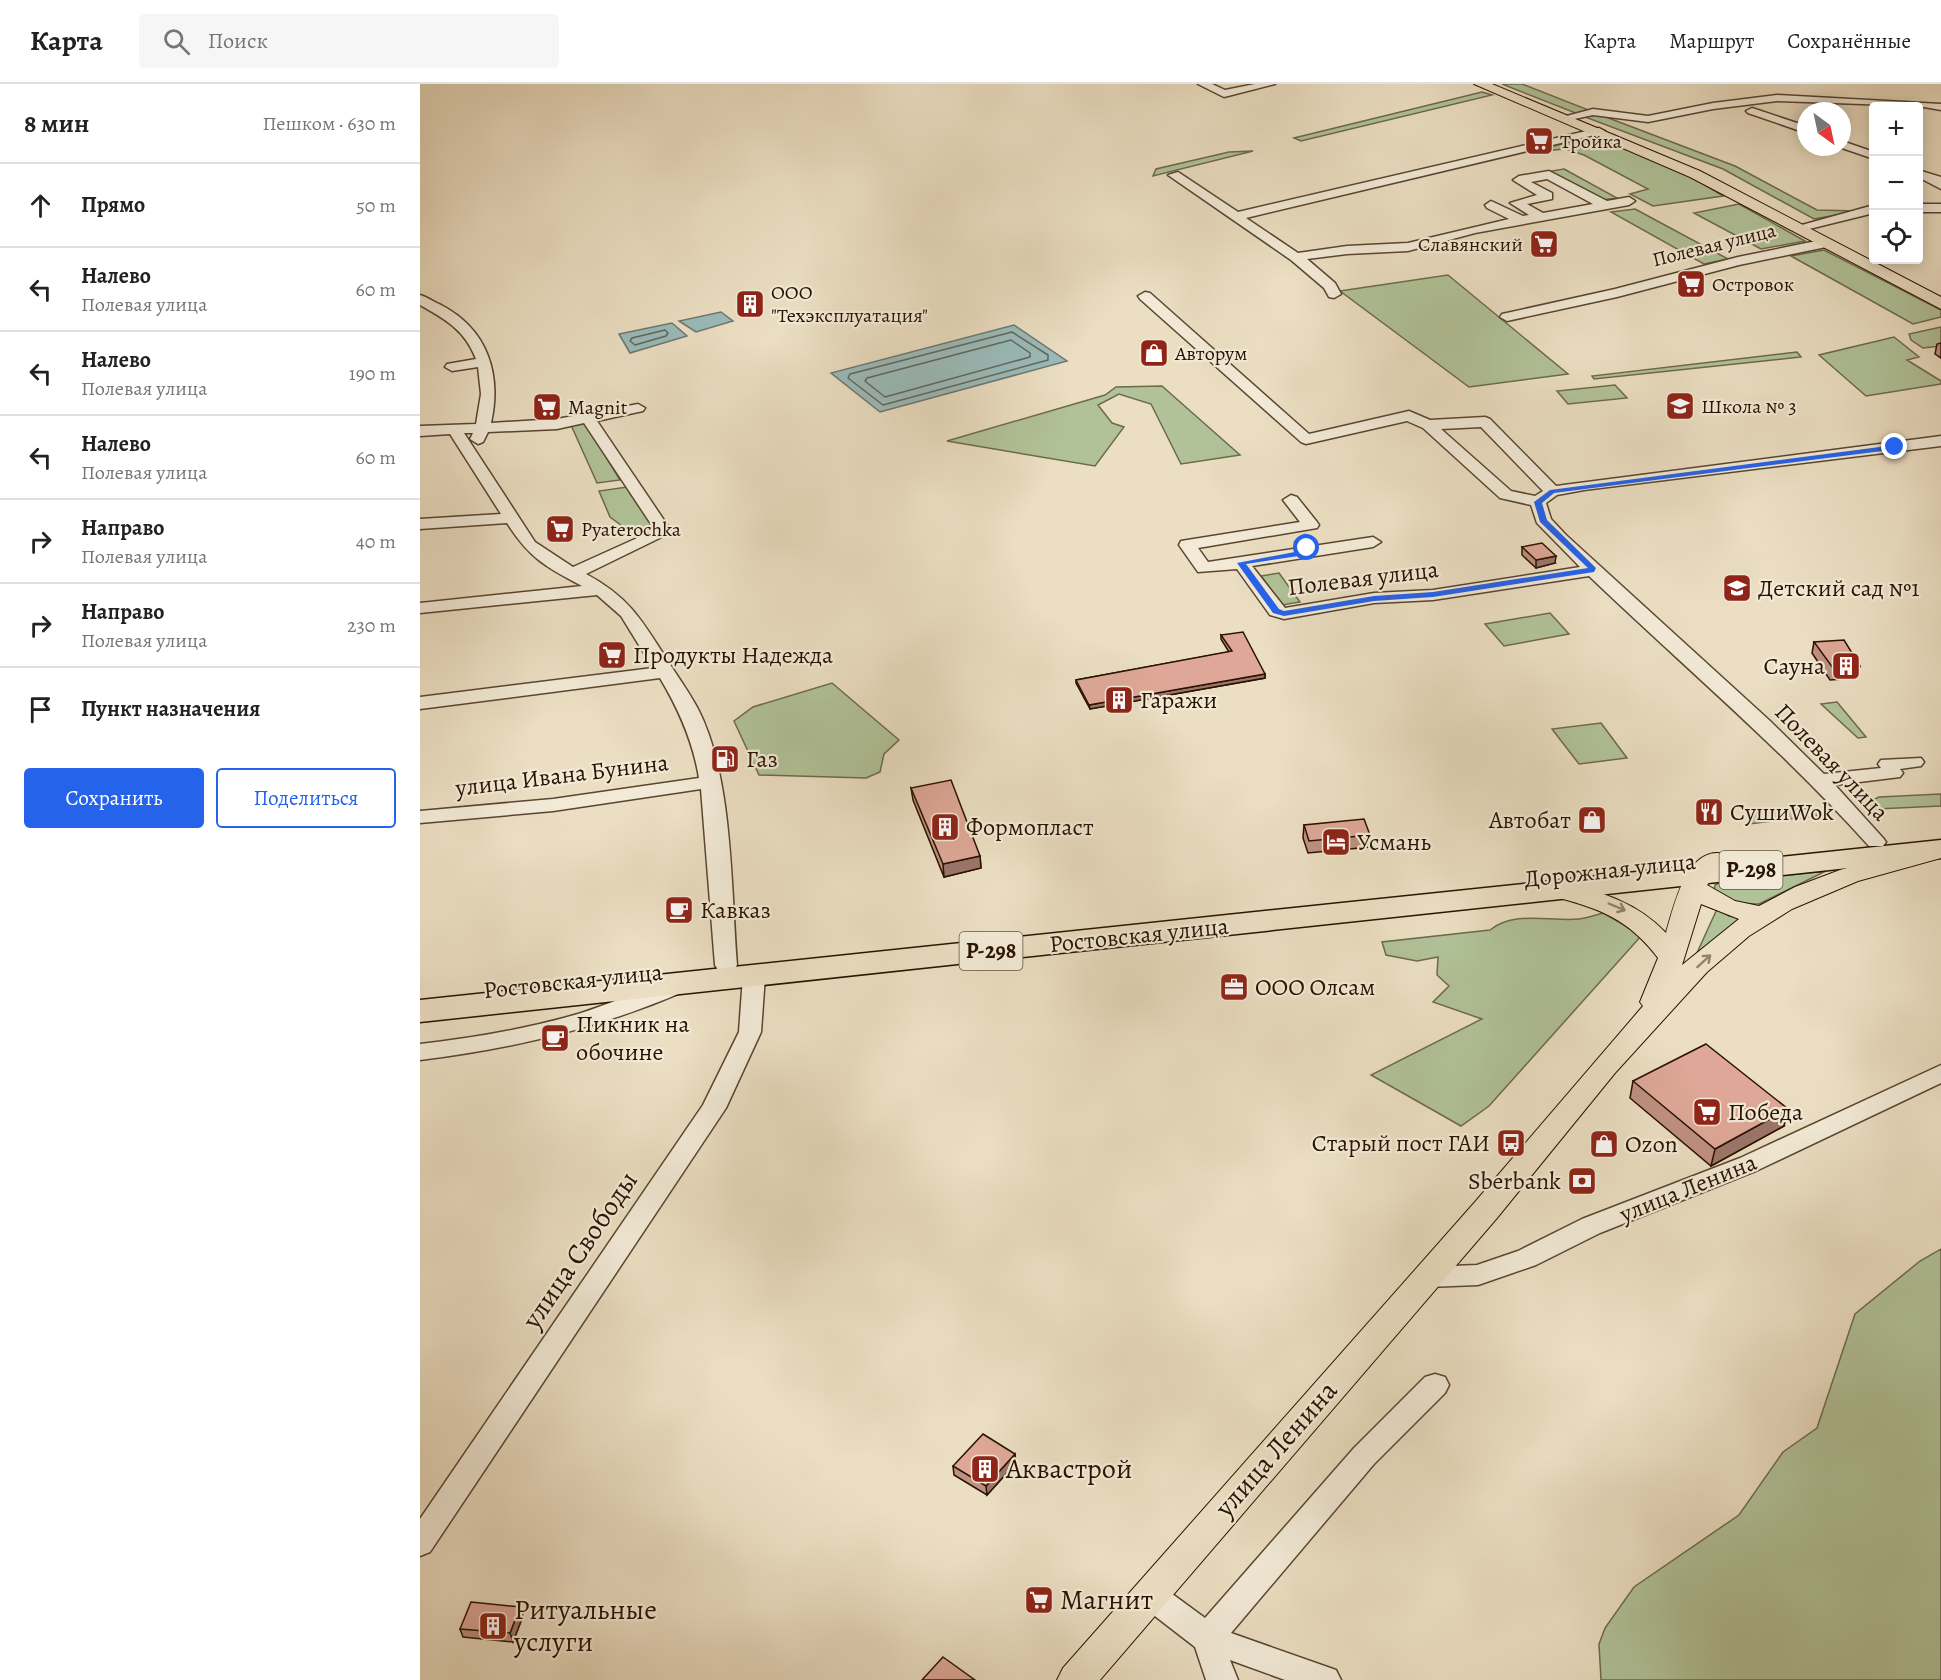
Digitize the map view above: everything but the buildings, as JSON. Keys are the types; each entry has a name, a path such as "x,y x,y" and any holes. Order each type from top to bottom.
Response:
{"highway":[{"name":"Дорожная улица","path":"1495,882 1702,874 1876,842 1941,835"},
{"name":"Дорожная улица","path":"1561,890 1941,849"},
{"name":"Ростовская улица","path":"420,1011 681,984 740,971 1495,882"},
{"name":"Ростовская улица","path":"420,996 740,971 1561,890"}],"main road":[{"name":"Полевая улица","path":"1481,84 1599,131 1704,178 1941,304"},
{"path":"1647,1016 1727,939 1763,914 1823,885 1941,849"},
{"path":"1702,874 1726,909 1741,913 1763,914"},
{"path":"1647,1016 1662,986 1702,874"},
{"path":"1561,890 1611,904 1634,915 1655,934 1671,957"},
{"name":"улица Ленина","path":"1076,1680 1427,1276 1647,1016"}],"street":[{"path":"1203,84 1224,94 1270,84"},
{"path":"1565,118 1593,112 1648,119 1713,106 1777,98 1904,103 1941,107"},
{"path":"1752,111 1797,127"},
{"path":"1238,216 1599,131"},
{"path":"1851,147 1869,154"},
{"path":"1501,155 1521,166 1549,175 1604,204"},
{"path":"1923,174 1938,180 1941,186"},
{"path":"1174,175 1296,256 1330,286 1334,294"},
{"path":"1540,216 1516,203 1548,196 1519,180 1549,175"},
{"path":"1296,256 1347,250 1408,247 1520,220 1629,201"},
{"path":"1491,205 1520,220"},
{"path":"1923,208 1941,208"},
{"name":"Полевая улица","path":"1797,228 1870,210"},
{"name":"Полевая улица","path":"1507,316 1617,293 1738,261 1826,243"},
{"path":"1144,296 1306,440 1409,416 1428,425 1506,495 1545,496 1941,441"},
{"path":"420,299 460,323 475,343 490,382 487,419 471,456"},
{"path":"452,367 483,362"},
{"path":"420,431 557,424 638,408"},
{"path":"573,574 664,532 588,418"},
{"name":"Полевая улица","path":"1428,425 1485,422 1545,496 1543,520 1594,570 1724,686 1821,780 1876,842"},
{"path":"454,429 510,518 530,545 573,574 601,589 628,613 689,710 705,755 740,971"},
{"path":"1291,500 1311,525 1302,541 1241,563 1204,568 1187,544 1302,541 1373,542"},
{"path":"420,524 510,518"},
{"name":"Полевая улица","path":"1241,563 1276,611 1284,614 1374,598 1433,595 1594,570"},
{"path":"420,608 601,589"},
{"path":"420,703 664,672"},
{"path":"1821,780 1893,773 1888,764 1914,762"},
{"name":"улица Ивана Бунина","path":"420,817 553,805 710,782"},
{"name":"улица Свободы","path":"420,1543 714,1108 750,1032 740,971"},
{"name":"Ростовская улица","path":"420,1052 468,1046 595,1016 656,996 681,984"},
{"name":"улица Ленина","path":"1427,1276 1478,1275 1527,1258 1591,1226 1749,1164 1941,1073"},
{"path":"1207,1638 1364,1456 1435,1385"},
{"path":"1149,1594 1207,1638 1325,1680"},
{"path":"1207,1638 1222,1680"}],"green space":[{"path":"1502,84 1522,84 1591,111 1578,114"},
{"path":"1482,92 1492,95 1301,141 1294,138"},
{"path":"1598,114 1735,166 1817,210 1859,211 1814,219 1723,169 1585,117"},
{"path":"1589,137 1642,153 1692,177 1723,196 1653,206 1630,194 1648,189 1584,155 1566,149 1530,152"},
{"path":"1253,151 1153,176 1156,169 1229,152"},
{"path":"1564,169 1617,198 1602,200 1545,172"},
{"path":"1739,204 1805,241 1761,249 1694,213"},
{"path":"1635,209 1728,259 1704,264 1611,212"},
{"path":"1824,250 1941,310 1941,317 1913,324 1791,256"},
{"path":"1448,275 1568,374 1469,387 1340,291"},
{"path":"1941,327 1941,346 1923,348 1911,340 1909,334"},
{"path":"1894,337 1919,357 1907,360 1941,381 1941,384 1866,396 1819,355"},
{"path":"1797,352 1801,357 1594,379 1592,376"},
{"path":"1615,385 1627,398 1568,404 1557,391"},
{"path":"1162,386 1240,455 1181,464 1151,404 1119,394 1098,405 1112,423 1124,427 1095,466 947,441 1105,395 1116,387"},
{"path":"585,422 620,480 597,483 571,425"},
{"path":"627,487 655,529 637,537 610,517 599,491"},
{"path":"1279,573 1300,602 1282,605 1261,576"},
{"path":"1550,613 1569,634 1504,646 1485,624"},
{"path":"832,683 899,740 884,754 880,772 866,778 759,775 734,721 753,707"},
{"path":"1837,702 1866,737 1858,738 1821,704"},
{"path":"1601,723 1627,758 1579,764 1552,729"},
{"path":"1941,794 1941,806 1876,809 1866,803 1879,797"},
{"path":"1799,807 1829,814 1749,824 1749,814"},
{"path":"1826,871 1759,904 1730,903 1714,890 1715,885 1721,882"},
{"path":"1717,909 1729,916 1742,918 1696,955"},
{"path":"1603,913 1642,935 1489,1106 1461,1126 1371,1075 1482,1019 1433,1002 1449,986 1437,975 1438,957 1417,961 1386,955 1382,942 1490,930 1510,920 1533,918 1568,920"},
{"path":"1941,1249 1941,1680 1601,1680 1599,1644 1605,1628 1634,1587 1739,1515 1783,1452 1817,1428 1855,1314 1920,1261"}],"water":[{"path":"721,312 733,321 696,332 679,321"},
{"path":"672,323 687,336 630,353 619,334"},
{"path":"1014,325 1067,361 880,412 831,373"}],"tunnel":[{"path":"1299,537 1307,548"}],"place":[{"name":"Тройка","path":"1539,141"},
{"name":"Славянский","path":"1544,244"},
{"name":"Островок","path":"1691,284"},
{"name":"ООО \"Техэксплуатация\"","path":"750,304"},
{"name":"Авторум","path":"1154,353"},
{"name":"Школа № 3","path":"1680,406"},
{"name":"Magnit","path":"547,407"},
{"name":"Pyaterochka","path":"560,529"},
{"name":"Детский сад №1","path":"1737,588"},
{"name":"Продукты Надежда","path":"612,655"},
{"name":"Сауна","path":"1846,666"},
{"name":"Гаражи","path":"1119,700"},
{"name":"Газ","path":"725,759"},
{"name":"CушиWok","path":"1709,812"},
{"name":"Автобат","path":"1592,820"},
{"name":"Формопласт","path":"945,827"},
{"name":"Усмань","path":"1336,842"},
{"name":"Кавказ","path":"679,910"},
{"name":"ООО Олсам","path":"1234,987"},
{"name":"Пикник на обочине","path":"555,1038"},
{"name":"Победа","path":"1707,1112"},
{"name":"Старый пост ГАИ","path":"1511,1143"},
{"name":"Ozon","path":"1604,1144"},
{"name":"Sberbank","path":"1582,1181"},
{"name":"Аквастрой","path":"985,1469"},
{"name":"Магнит","path":"1039,1600"},
{"name":"Ритуальные услуги","path":"493,1626"}],"route":[{"path":"1307,548 1310,552 1241,563 1276,611 1284,614 1374,598 1433,595 1594,570 1572,551 1543,520 1538,502 1552,491 1654,476 1895,447"}]}
